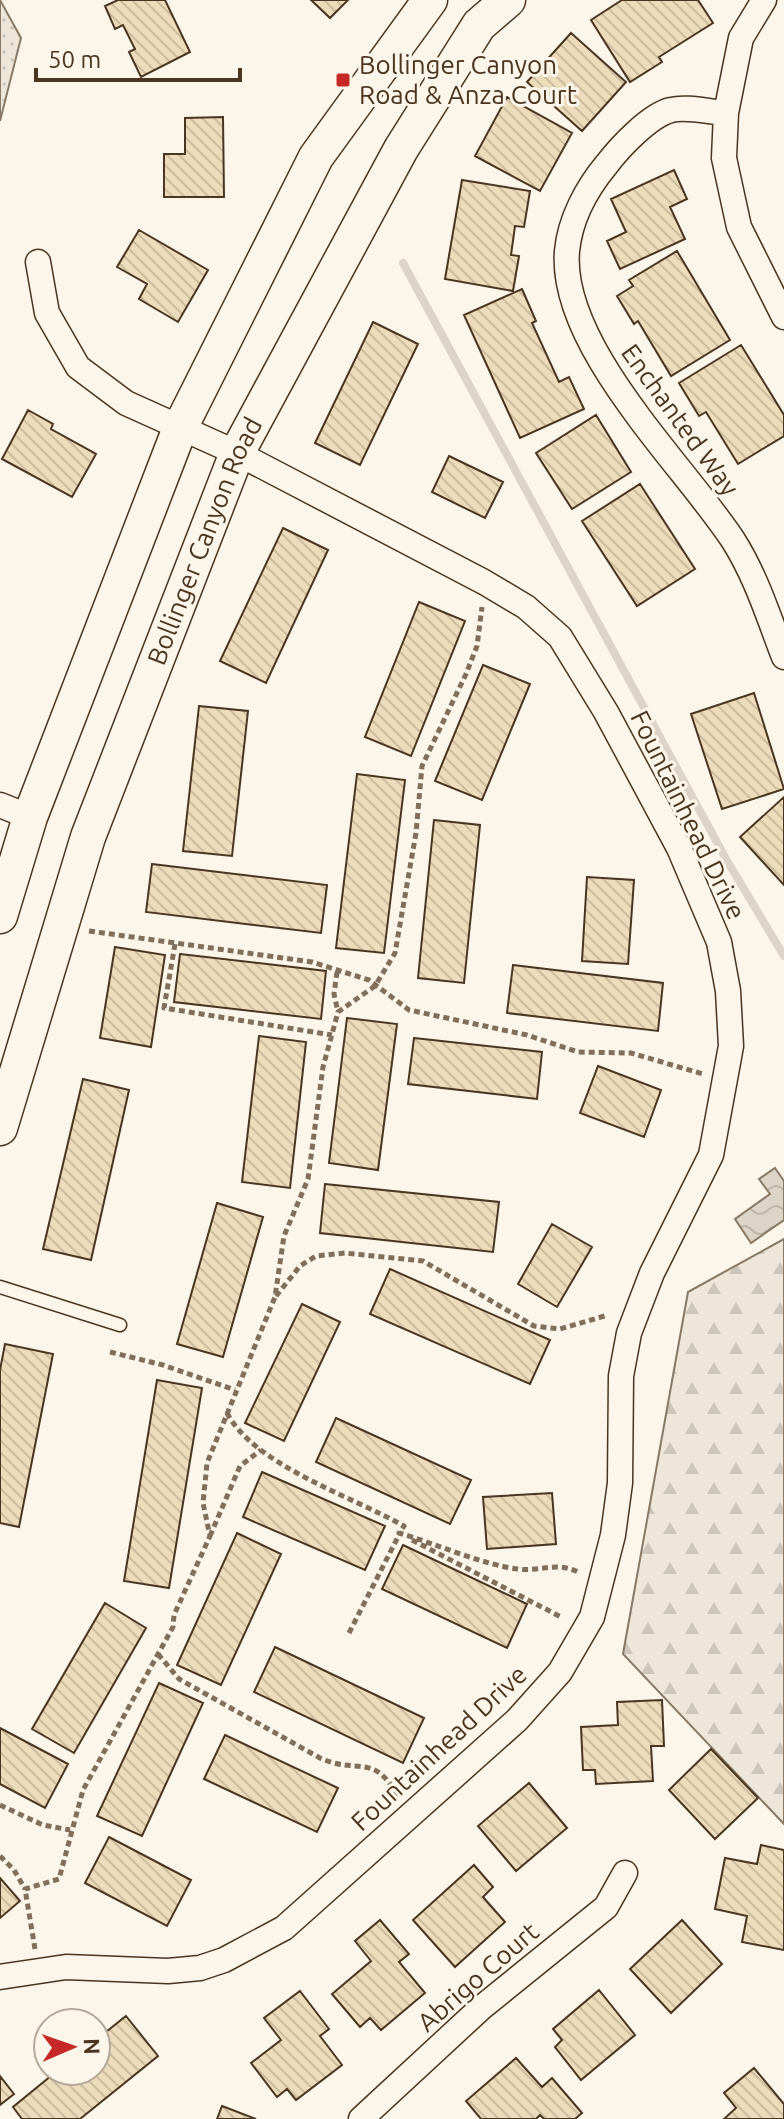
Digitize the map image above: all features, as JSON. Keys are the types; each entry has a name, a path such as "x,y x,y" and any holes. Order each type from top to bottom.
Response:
{"main road":[{"path":"0,916 15,811 180,428 316,157 430,0"},
{"name":"Bollinger Canyon Road","path":"0,1128 88,837 237,453 401,149 479,25 508,0"}],"street":[{"path":"764,0 741,38 726,113 724,158 739,227 784,317"},
{"name":"Enchanted Way","path":"726,113 671,110 625,141 589,186 570,233 566,253 570,296 601,364 734,541 754,580 784,657"},
{"name":"Fountainhead Drive","path":"0,1977 39,1970 168,1971 224,1960 284,1928 517,1720 560,1672 586,1628 601,1583 620,1483 621,1376 640,1302 711,1155 731,1046 728,991 719,942 679,848 606,712 560,637 526,607 484,582 237,453 126,403 78,367 47,313 38,262"},
{"name":"Abrigo Court","path":"361,2119 481,2008 606,1907 625,1873"}],"lane":[{"path":"0,1287 120,1325"}],"path":[{"path":"338,1012 375,986 399,942 422,766 477,646 484,582"},
{"path":"61,928 312,962 360,977 409,1010 527,1035 578,1052 631,1053 726,1083"},
{"path":"175,943 164,1008 332,1035"},
{"path":"210,1536 203,1503 207,1463 275,1297 284,1236 308,1179 321,1082 338,1012 334,994 337,972"},
{"path":"275,1297 300,1266 316,1256 345,1253 423,1261 534,1326 545,1329 560,1329 640,1302"},
{"path":"110,1352 163,1365 236,1390"},
{"path":"227,1413 237,1430 261,1450 404,1526 349,1633"},
{"path":"25,1889 59,1879 83,1790 173,1627 174,1615 240,1466 261,1450"},
{"path":"399,1533 499,1566 529,1570 560,1565 601,1583"},
{"path":"399,1533 586,1628"},
{"path":"157,1653 179,1679 320,1758 339,1767 367,1764 376,1769 390,1782 406,1819"},
{"path":"0,1805 43,1825 70,1830"},
{"path":"0,1856 14,1870 25,1889 39,1970"}],"green space":[{"path":"0,0 21,38 0,121"},
{"path":"784,1239 784,1824 623,1654 688,1292"}],"water":[{"path":"775,1168 784,1181 784,1220 751,1243 735,1219 770,1194 759,1179"}],"building":[{"path":"118,0 165,0 190,52 141,77 129,52 135,49 123,25 115,29 105,6"},
{"path":"311,0 348,0 330,18"},
{"path":"622,0 698,0 713,23 659,57 662,62 630,82 591,20"},
{"path":"571,33 626,82 582,131 527,82"},
{"path":"507,97 572,133 540,191 475,156"},
{"path":"223,117 224,197 164,197 164,154 185,154 185,118"},
{"path":"674,170 687,199 670,207 685,239 620,269 607,241 626,232 611,199"},
{"path":"462,180 530,191 524,227 515,226 511,255 519,256 513,291 445,279"},
{"path":"139,230 208,270 178,322 139,299 147,284 117,267"},
{"path":"677,251 730,340 671,376 638,321 634,324 617,296 633,286 629,280"},
{"path":"522,289 536,321 532,323 559,382 569,377 584,409 520,438 464,315"},
{"path":"373,322 418,344 360,465 315,443"},
{"path":"741,345 784,415 784,436 738,464 706,412 699,416 679,383"},
{"path":"28,410 53,424 51,429 96,454 72,497 2,459"},
{"path":"596,415 631,472 572,509 536,453"},
{"path":"449,456 503,482 485,518 432,492"},
{"path":"640,484 695,569 637,606 582,521"},
{"path":"283,528 328,550 266,683 220,661"},
{"path":"419,602 465,621 411,756 365,737"},
{"path":"483,665 530,684 482,800 435,781"},
{"path":"754,693 784,789 722,809 691,714"},
{"path":"199,706 248,711 232,856 183,851"},
{"path":"357,774 405,780 384,953 336,948"},
{"path":"784,797 784,885 740,837"},
{"path":"434,820 480,825 464,983 418,978"},
{"path":"152,864 327,885 321,933 146,912"},
{"path":"587,877 634,880 628,964 582,961"},
{"path":"115,947 165,955 151,1047 100,1038"},
{"path":"180,954 326,971 321,1019 174,1002"},
{"path":"513,965 663,983 658,1031 507,1013"},
{"path":"347,1018 397,1024 378,1170 329,1163"},
{"path":"259,1036 306,1042 290,1188 242,1182"},
{"path":"414,1038 542,1052 537,1099 408,1084"},
{"path":"598,1066 661,1090 644,1137 580,1113"},
{"path":"83,1079 129,1090 91,1260 43,1249"},
{"path":"325,1184 499,1202 493,1252 320,1233"},
{"path":"217,1203 263,1217 223,1357 177,1344"},
{"path":"552,1224 592,1247 557,1307 518,1284"},
{"path":"390,1269 550,1340 530,1384 370,1314"},
{"path":"302,1304 340,1322 284,1441 245,1423"},
{"path":"5,1344 53,1354 19,1527 0,1523 0,1370"},
{"path":"157,1380 202,1388 169,1588 124,1581"},
{"path":"336,1418 471,1480 450,1524 316,1462"},
{"path":"262,1472 385,1526 365,1570 243,1517"},
{"path":"552,1493 556,1544 487,1549 483,1497"},
{"path":"237,1533 281,1554 221,1685 177,1665"},
{"path":"403,1545 527,1604 507,1648 382,1589"},
{"path":"105,1603 146,1628 74,1753 32,1729"},
{"path":"275,1647 424,1718 403,1763 254,1692"},
{"path":"159,1683 203,1703 142,1836 97,1816"},
{"path":"662,1700 664,1746 651,1746 653,1781 596,1784 595,1770 583,1770 581,1727 618,1725 617,1702"},
{"path":"0,1728 68,1764 45,1808 0,1784"},
{"path":"225,1735 338,1788 317,1832 204,1779"},
{"path":"711,1749 758,1798 715,1839 669,1790"},
{"path":"529,1783 567,1828 516,1871 478,1826"},
{"path":"109,1837 191,1880 167,1926 85,1883"},
{"path":"761,1845 784,1850 784,1950 742,1942 747,1916 715,1909 725,1858 757,1864"},
{"path":"474,1865 493,1887 483,1897 505,1922 455,1967 413,1920"},
{"path":"0,1878 20,1901 0,1918"},
{"path":"380,1920 409,1954 399,1962 425,1993 381,2030 370,2018 360,2027 332,1994 371,1961 355,1941"},
{"path":"682,1920 722,1964 671,2013 630,1969"},
{"path":"599,1990 635,2035 581,2080 555,2047 562,2040 553,2029"},
{"path":"300,1991 329,2029 320,2036 342,2065 296,2100 287,2089 277,2097 251,2063 281,2040 264,2018"},
{"path":"126,2016 158,2056 80,2119 22,2119 13,2107 37,2087 112,2087 112,2027"},
{"path":"516,2058 542,2087 552,2078 582,2113 575,2119 544,2119 540,2115 536,2119 481,2119 466,2101"},
{"path":"754,2068 784,2104 784,2119 724,2119 736,2108 724,2093"},
{"path":"0,2076 14,2094 0,2105"},
{"path":"222,2106 256,2119 217,2119"}],"waterway":[{"path":"403,263 726,859 784,956"}],"place":[{"name":"Bollinger Canyon Road & Anza Court","path":"343,80"}]}
